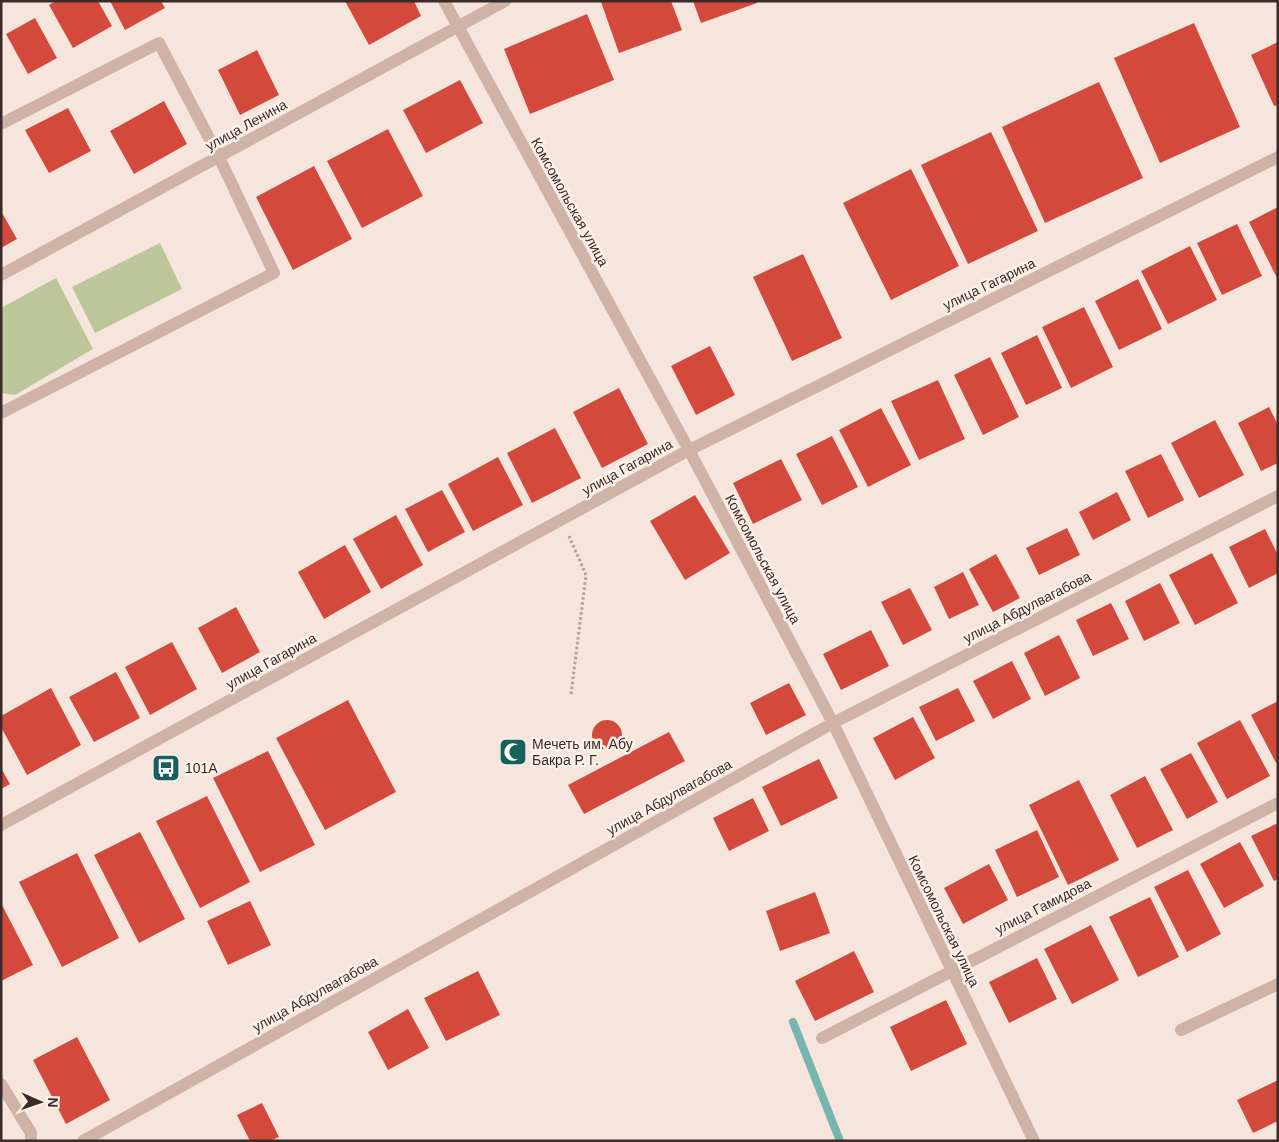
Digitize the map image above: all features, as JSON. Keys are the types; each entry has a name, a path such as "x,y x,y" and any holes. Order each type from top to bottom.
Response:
{"street":[{"name":"Комсомольская улица","path":"444,1 689,450 833,723 1034,1141"},
{"name":"улица Ленина","path":"1,276 505,1"},
{"path":"1,124 159,43 219,157 274,273 1,412"},
{"name":"улица Гагарина","path":"1,825 689,450 1278,157"},
{"name":"улица Абдулвагабова","path":"83,1141 833,723 1278,496"},
{"name":"улица Гамидова","path":"822,1038 1278,803"},
{"path":"1181,1030 1278,984"},
{"path":"1,1084 31,1133 31,1141"}],"path":[{"path":"561,520 586,575 571,694"}],"green space":[{"path":"160,243 182,289 95,333 72,287"},
{"path":"56,278 93,349 15,395 1,393 1,308"}],"building":[{"path":"56,1 98,1 112,26 73,48 49,5"},
{"path":"110,1 161,1 165,8 125,30"},
{"path":"345,1 414,1 421,16 369,45"},
{"path":"671,1 682,30 619,53 601,2"},
{"path":"693,1 756,1 757,3 701,23"},
{"path":"587,14 614,80 530,114 504,49"},
{"path":"35,18 57,58 28,74 6,34"},
{"path":"1194,23 1240,127 1160,163 1114,58"},
{"path":"1278,42 1278,105 1274,106 1251,55"},
{"path":"257,50 279,95 240,115 218,70"},
{"path":"460,80 483,123 426,153 403,110"},
{"path":"1099,82 1143,178 1045,223 1002,127"},
{"path":"164,101 187,144 134,174 110,131"},
{"path":"68,108 91,151 49,173 25,130"},
{"path":"388,129 423,196 362,228 327,161"},
{"path":"991,132 1038,231 968,264 921,165"},
{"path":"314,166 352,239 293,270 256,197"},
{"path":"911,169 959,266 891,300 843,203"},
{"path":"1278,207 1278,280 1249,222"},
{"path":"1,211 17,239 1,248"},
{"path":"1237,224 1262,276 1222,295 1197,243"},
{"path":"1190,246 1217,300 1168,324 1141,271"},
{"path":"803,254 842,338 792,361 753,277"},
{"path":"1138,279 1162,329 1119,350 1095,301"},
{"path":"1084,307 1113,367 1071,388 1042,327"},
{"path":"1037,335 1062,388 1026,405 1001,353"},
{"path":"710,346 735,395 696,415 671,366"},
{"path":"990,357 1019,417 983,435 954,375"},
{"path":"938,380 965,439 919,460 891,401"},
{"path":"619,388 648,444 602,468 573,412"},
{"path":"1269,407 1278,425 1278,463 1261,471 1238,423"},
{"path":"881,408 911,465 868,487 839,430"},
{"path":"1215,420 1244,475 1199,498 1171,443"},
{"path":"555,428 581,478 532,503 507,453"},
{"path":"832,436 858,487 822,505 796,454"},
{"path":"1161,454 1184,500 1148,518 1125,471"},
{"path":"498,457 523,505 473,531 448,484"},
{"path":"781,459 802,500 753,524 733,483"},
{"path":"442,490 465,532 428,552 405,509"},
{"path":"1117,492 1131,520 1093,540 1079,512"},
{"path":"695,495 730,553 685,580 650,521"},
{"path":"396,515 423,565 381,589 353,539"},
{"path":"1067,528 1080,555 1039,575 1026,548"},
{"path":"1265,529 1278,555 1278,573 1249,588 1229,547"},
{"path":"345,545 371,592 324,619 298,572"},
{"path":"1212,553 1238,603 1195,625 1169,575"},
{"path":"996,554 1020,598 993,612 969,569"},
{"path":"963,572 979,605 949,619 934,587"},
{"path":"1160,583 1180,623 1144,641 1125,601"},
{"path":"910,588 932,630 903,645 881,602"},
{"path":"1111,603 1129,639 1093,656 1076,620"},
{"path":"236,607 260,652 222,673 198,628"},
{"path":"871,630 889,666 841,690 823,654"},
{"path":"1059,635 1080,678 1045,696 1024,653"},
{"path":"172,642 197,689 150,715 125,667"},
{"path":"1012,661 1031,699 993,719 973,681"},
{"path":"116,672 140,718 94,742 69,697"},
{"path":"789,683 806,715 766,735 750,703"},
{"path":"51,688 81,745 27,775 1,727 1,716"},
{"path":"958,688 975,721 936,741 919,707"},
{"path":"348,700 396,792 325,830 276,738"},
{"path":"1278,701 1278,762 1276,763 1251,715"},
{"path":"913,717 935,758 895,780 873,738"},
{"path":"607,720 618,724 622,735 618,746 607,750 596,746 592,735 596,724"},
{"path":"1240,720 1270,776 1227,799 1197,743"},
{"path":"669,732 685,761 584,814 568,785"},
{"path":"268,751 315,845 260,872 213,778"},
{"path":"1191,753 1218,802 1187,819 1160,769"},
{"path":"819,759 838,798 781,826 762,787"},
{"path":"1,768 10,784 1,789"},
{"path":"1145,776 1173,830 1137,848 1110,795"},
{"path":"1079,780 1119,860 1068,885 1029,805"},
{"path":"207,796 250,882 200,908 156,821"},
{"path":"753,798 769,831 729,851 713,818"},
{"path":"1278,823 1278,879 1274,881 1251,836"},
{"path":"1037,830 1059,877 1017,897 995,850"},
{"path":"140,832 185,919 139,943 94,855"},
{"path":"1240,842 1264,886 1224,908 1200,864"},
{"path":"77,853 119,938 62,967 19,882"},
{"path":"989,864 1008,900 963,924 944,888"},
{"path":"1188,870 1221,934 1187,952 1154,887"},
{"path":"815,892 830,933 780,951 766,911"},
{"path":"1150,897 1179,957 1138,977 1109,917"},
{"path":"250,901 271,945 228,965 207,921"},
{"path":"1,903 33,965 1,981"},
{"path":"1091,925 1119,980 1072,1004 1044,949"},
{"path":"854,951 874,992 815,1021 795,981"},
{"path":"1037,958 1057,999 1009,1023 989,982"},
{"path":"478,971 500,1015 446,1041 424,998"},
{"path":"946,1000 967,1044 911,1071 890,1027"},
{"path":"408,1009 429,1048 388,1070 368,1032"},
{"path":"77,1037 110,1100 66,1124 33,1060"},
{"path":"1278,1080 1278,1121 1253,1133 1237,1100"},
{"path":"262,1103 279,1137 270,1141 250,1141 237,1115"}],"waterway":[{"path":"793,1022 840,1141"}],"place":[{"name":"Мечеть им. Абу Бакра Р. Г.","path":"513,752"},
{"name":"101А","path":"166,768"}]}
